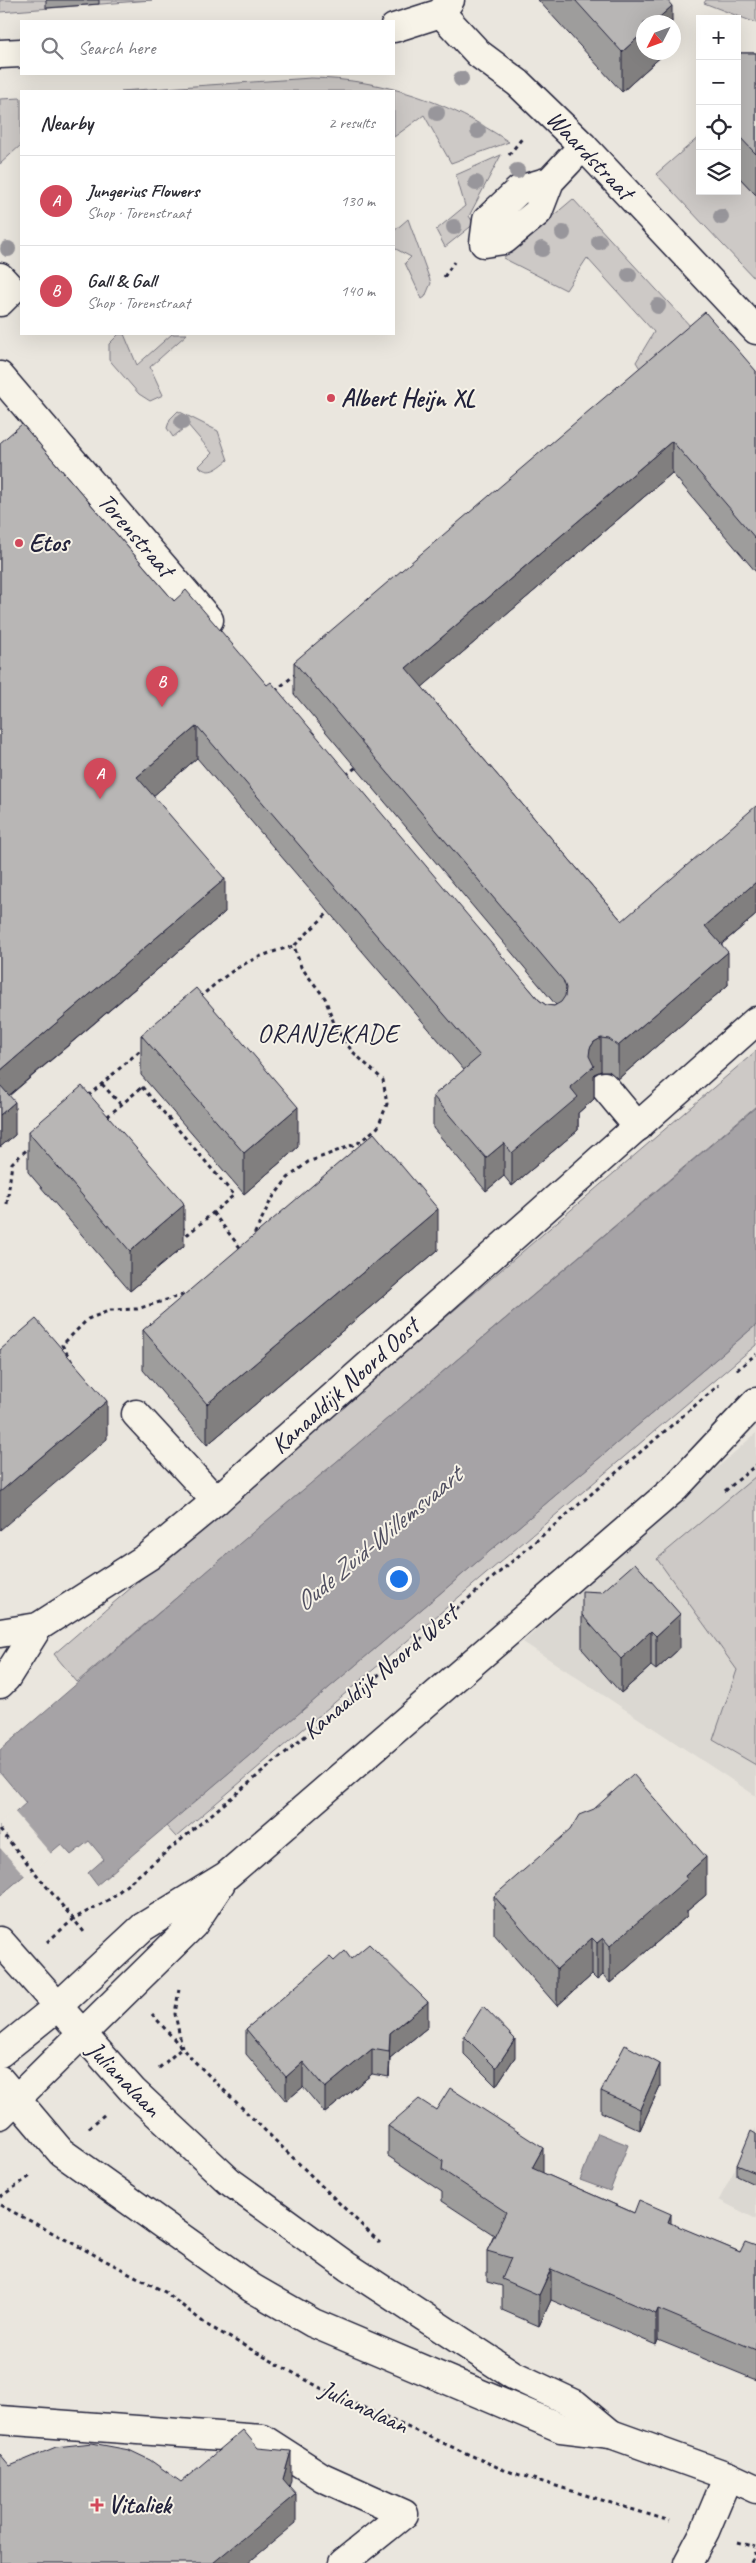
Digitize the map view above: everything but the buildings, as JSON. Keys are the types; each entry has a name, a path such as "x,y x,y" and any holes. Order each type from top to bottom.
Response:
{"street":[{"path":"395,28 446,6"},
{"name":"Waardstraat","path":"446,6 479,54 518,83 583,146 756,330"},
{"path":"0,54 20,53"},
{"path":"484,243 487,220 519,190 550,180 583,146"},
{"name":"Torenstraat","path":"0,376 227,640"},
{"name":"Kanaaldijk Noord Oost","path":"0,1633 38,1627 150,1556 216,1501 756,1021"},
{"path":"604,1086 638,1127"},
{"name":"Kanaaldijk Noord West","path":"0,2053 57,2006 143,1927 226,1876 674,1488 756,1402"},
{"path":"136,1414 216,1501"},
{"name":"Kanaaldijk Noord Oost","path":"0,1684 6,1678 38,1627"},
{"name":"Kanaaldijk Noord West","path":"6,2098 82,2034 193,1925 226,1876"},
{"name":"Julianalaan","path":"0,1941 133,2091 230,2181 348,2267 514,2375 575,2404 611,2434"},
{"name":"Julianalaan","path":"6,2098 61,2152 252,2288 313,2323 561,2428 611,2434 728,2476 756,2489"},
{"path":"0,2420 263,2439 322,2477 404,2514 343,2563"},
{"path":"688,2563 705,2532 728,2476"}],"path":[{"path":"273,693 302,669"},
{"path":"344,778 364,760"},
{"path":"194,1002 230,971 248,960 294,946 336,906"},
{"path":"212,1213 244,1252 271,1200 288,1178 308,1162 358,1143 378,1127 387,1104 383,1080 352,1051 336,1029 325,998 301,967 294,946"},
{"path":"87,1097 144,1046"},
{"path":"102,1084 121,1105"},
{"path":"142,1087 234,1195 212,1213 188,1234 95,1127 142,1087"},
{"path":"8,1204 12,1163 34,1143"},
{"path":"76,1368 62,1345 88,1319 111,1310 137,1309 193,1292"},
{"path":"736,1371 756,1354"},
{"name":"Kanaaldijk Noord West","path":"21,1965 75,1918 110,1899 721,1383"},
{"path":"0,1830 67,1909"},
{"path":"0,2197 61,2152 182,2048 384,2246"},
{"name":"Julianalaan","path":"0,2205 165,2292 207,2325 326,2391 504,2470 756,2547"},
{"path":"751,2563 756,2553"}],"shaded area":[{"path":"0,0 152,0 0,12"},
{"path":"706,0 756,0 756,23 741,17 741,15 735,15 704,3"},
{"path":"311,78 338,79 390,88 415,95 463,115 509,142 451,163 424,115 395,136 395,90 136,90"},
{"path":"20,98 20,146 0,164 0,99"},
{"path":"696,139 696,195 741,195 741,179 756,195 756,280 656,174"},
{"path":"501,155 469,216 474,224 445,247 436,230 465,206 456,175"},
{"path":"573,199 692,328 641,370 636,362 654,332 587,258 566,290 503,258"},
{"path":"408,219 431,283 425,297 422,299 405,263 411,257 395,249 395,230"},
{"path":"118,335 124,335 137,365 171,335 186,335 150,367 163,395 150,401 139,394 109,359 109,344"},
{"path":"178,411 218,431 228,460 218,468 210,471 206,471 199,466 212,453 188,425 173,437 167,428 170,419"},
{"path":"756,1051 756,1106 77,1682 54,1654"},
{"path":"756,1325 756,1345 176,1837 166,1826"},
{"path":"756,1433 756,1796 523,1642"},
{"path":"756,1476 756,1765 713,1740 737,1670 657,1559"},
{"path":"756,2128 756,2219 719,2200"}],"water":[{"name":"Oude Zuid-Willemsvaart","path":"756,1107 756,1325 97,1885 88,1873 104,1859 89,1841 71,1855 61,1844 0,1896 0,1826 26,1803 0,1772 0,1750 226,1555"},
{"path":"598,2133 628,2145 610,2191 580,2180"}],"pier":[{"path":"14,1811 52,1855 26,1877 0,1848 0,1822"}],"place":[{"name":"Albert Heijn XL","path":"331,398"},
{"name":"Etos","path":"19,543"},
{"name":"Gall & Gall","path":"162,707"},
{"name":"Jungerius Flowers","path":"100,799"},
{"name":"Vitaliek","path":"97,2505"}],"district":[{"name":"ORANJEKADE","path":"328,1033"}]}
